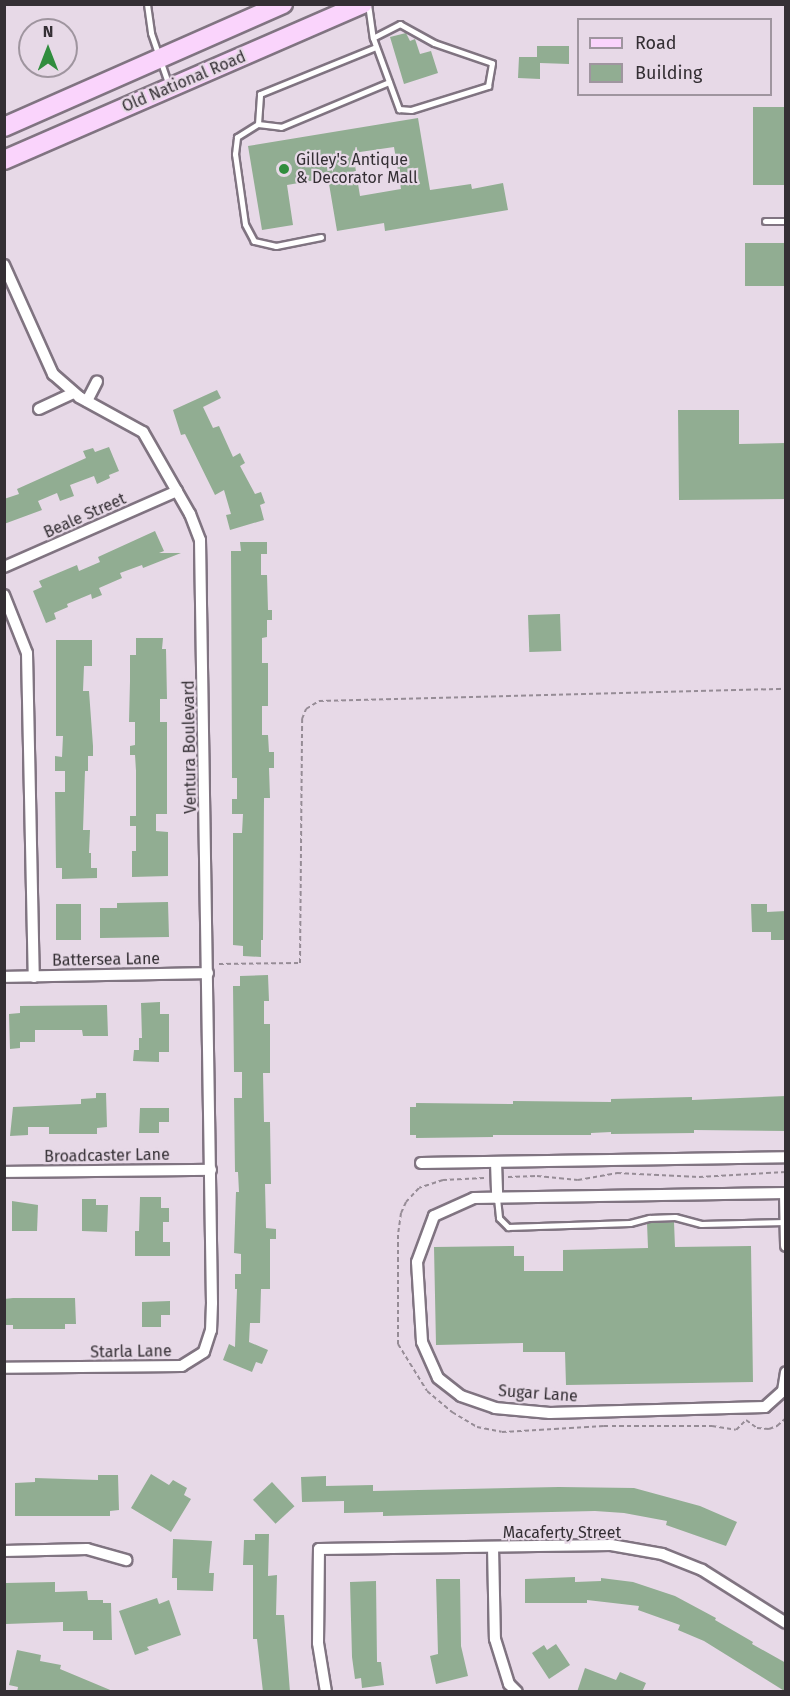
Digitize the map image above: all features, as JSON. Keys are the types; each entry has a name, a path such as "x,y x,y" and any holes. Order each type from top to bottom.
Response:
{"main road":[{"name":"Old National Road","path":"4,127 284,4"},
{"name":"Old National Road","path":"4,160 363,4"}],"street":[{"name":"Ventura Boulevard","path":"4,265 53,374 73,393 143,432 196,528 201,550 212,1303"},
{"path":"87,401 98,381"},
{"path":"39,409 73,393"},
{"name":"Beale Street","path":"4,567 177,491"},
{"path":"4,595 27,653 34,977"},
{"name":"Battersea Lane","path":"4,978 208,969"},
{"path":"421,1163 786,1157"},
{"path":"496,1162 497,1198"},
{"name":"Broadcaster Lane","path":"4,1172 211,1170"},
{"name":"Sugar Lane","path":"786,1246 785,1193 474,1198 434,1216 417,1262 422,1342 438,1377 461,1396 495,1408 550,1413 765,1407 783,1391 786,1372"},
{"name":"Starla Lane","path":"4,1368 182,1366 204,1352 211,1330 212,1303"},
{"name":"Macaferty Street","path":"326,1692 318,1643 319,1549 611,1545 662,1554 702,1570 786,1623"},
{"path":"494,1547 495,1639 509,1684 517,1692"},
{"path":"4,1551 87,1549 126,1560"}],"lane":[{"path":"147,4 159,59 169,88"},
{"path":"368,4 373,38 399,109 411,110 488,86 492,63 434,43 400,24 373,38"},
{"path":"258,124 260,94 376,47"},
{"path":"321,237 276,246 254,241 245,224 235,154 237,137 258,124 281,127 389,82"},
{"path":"765,221 786,221"},
{"path":"497,1198 499,1218 508,1227 630,1223 649,1218 675,1217 701,1224 785,1222"}],"path":[{"path":"208,969 300,963 302,719 306,709 319,701 786,689"},
{"path":"786,1172 699,1177 617,1173 578,1180 537,1176 443,1180 419,1188 406,1202 401,1213 398,1235 398,1344 427,1391 477,1427 502,1432 604,1426 712,1426 736,1430 746,1420 757,1428 769,1429 777,1426 786,1418"}],"building":[{"path":"406,33 410,41 415,39 420,54 431,51 438,73 404,84 390,37"},
{"path":"537,46 569,46 569,64 540,63 540,79 518,78 519,57 537,57"},
{"path":"753,107 786,107 786,185 753,185"},
{"name":"Gilley's Antique & Decorator Mall","path":"418,118 430,190 471,184 472,189 503,183 508,210 385,231 384,223 337,231 328,178 287,185 293,225 262,230 248,146","holes":["394,147 401,189 360,196 353,153"]},
{"path":"745,243 786,243 786,286 745,286"},
{"path":"217,390 221,398 203,407 213,428 219,426 233,457 240,453 245,463 240,466 255,494 261,492 265,503 260,505 264,520 230,530 226,515 231,514 224,490 215,495 185,434 181,435 173,410"},
{"path":"678,410 739,410 739,444 786,443 786,499 679,500"},
{"path":"109,447 119,471 109,475 110,478 97,484 94,476 70,485 74,496 60,501 57,493 38,501 42,510 4,524 4,499 19,494 17,489 86,458 83,451 93,448 95,452"},
{"path":"155,531 164,551 159,553 181,553 143,568 142,565 120,573 122,578 99,588 102,595 92,599 91,594 67,604 68,607 54,613 56,619 46,623 33,591 42,587 39,581 77,565 79,571 100,562 98,557"},
{"path":"240,542 267,542 267,554 261,554 261,575 267,575 268,610 272,610 272,620 267,620 267,637 262,638 262,663 268,663 268,706 262,706 262,735 268,735 269,752 274,752 274,768 269,768 270,798 264,798 261,957 243,956 243,946 233,945 233,833 242,833 243,814 232,814 232,799 237,799 237,778 232,778 231,551 241,551"},
{"path":"560,614 561,651 529,652 528,615"},
{"path":"136,638 163,638 162,649 166,649 167,699 160,699 160,722 167,722 167,814 156,814 156,831 168,832 168,876 132,877 132,851 136,851 136,826 130,826 130,816 136,816 136,771 135,755 130,755 130,746 135,745 135,722 129,722 130,655 136,655"},
{"path":"56,640 92,640 92,666 84,666 83,691 89,691 93,756 88,756 88,771 85,771 83,830 90,830 91,868 97,868 97,878 62,879 62,868 56,868 55,792 65,792 65,771 55,771 55,756 62,757 63,736 56,736"},
{"path":"168,902 169,937 100,938 100,908 117,908 117,903"},
{"path":"56,904 81,904 81,940 56,940"},
{"path":"751,904 767,904 767,912 786,911 786,940 771,940 771,932 752,932"},
{"path":"268,975 269,1001 264,1001 264,1024 270,1024 270,1073 263,1073 264,1122 270,1122 271,1184 265,1184 266,1228 276,1229 276,1239 270,1239 270,1289 261,1289 260,1323 250,1323 249,1342 268,1350 262,1364 256,1362 252,1372 223,1360 229,1344 235,1347 237,1289 235,1289 235,1274 241,1274 241,1254 234,1253 236,1192 239,1192 238,1172 235,1172 234,1098 242,1098 242,1072 234,1072 233,986 240,986 240,976"},
{"path":"160,1002 160,1014 169,1014 169,1052 159,1052 159,1062 133,1061 134,1050 139,1050 139,1038 142,1038 141,1003"},
{"path":"107,1005 108,1036 83,1036 82,1030 35,1030 35,1042 20,1042 20,1048 10,1049 9,1014 20,1013 20,1006"},
{"path":"96,1093 106,1093 107,1127 97,1128 97,1134 49,1134 49,1127 28,1127 28,1135 10,1136 13,1107 81,1104 81,1099 96,1098"},
{"path":"786,1096 786,1131 694,1130 694,1133 611,1134 611,1132 591,1133 591,1135 416,1138 416,1135 410,1135 410,1107 416,1107 416,1103 513,1104 513,1101 611,1102 611,1099 692,1097 692,1100"},
{"path":"140,1108 169,1108 169,1122 159,1122 159,1133 139,1133"},
{"path":"140,1197 161,1197 161,1208 169,1208 169,1222 163,1222 163,1242 170,1242 170,1256 135,1256 135,1231 139,1231"},
{"path":"82,1199 96,1199 96,1205 108,1205 107,1232 82,1231"},
{"path":"12,1201 38,1205 37,1231 12,1231"},
{"path":"674,1222 675,1247 751,1246 753,1382 566,1385 565,1352 523,1352 523,1343 436,1345 434,1247 514,1246 514,1256 524,1256 524,1271 563,1271 563,1250 648,1248 647,1223"},
{"path":"75,1298 76,1324 65,1324 65,1329 13,1329 13,1325 4,1325 4,1299"},
{"path":"170,1301 170,1315 161,1315 161,1327 142,1327 142,1302"},
{"path":"151,1474 169,1485 173,1480 187,1488 184,1495 191,1499 171,1532 131,1508"},
{"path":"98,1475 118,1475 119,1510 110,1511 110,1516 15,1516 15,1483 35,1482 35,1478 98,1480"},
{"path":"326,1476 326,1486 373,1485 373,1491 559,1487 634,1488 700,1506 737,1522 726,1546 666,1525 667,1521 624,1513 595,1511 383,1516 383,1512 344,1513 344,1501 302,1502 301,1477"},
{"path":"272,1482 295,1506 275,1524 253,1500"},
{"path":"255,1534 269,1534 268,1576 277,1575 276,1615 284,1615 290,1692 263,1692 257,1639 253,1639 253,1565 243,1565 244,1540 255,1540"},
{"path":"173,1539 212,1541 209,1573 214,1573 213,1591 177,1590 177,1578 172,1578"},
{"path":"575,1577 575,1582 601,1581 601,1578 633,1582 675,1596 716,1618 715,1620 753,1642 752,1644 786,1663 786,1692 704,1641 678,1630 680,1625 638,1610 639,1606 587,1600 587,1603 525,1603 525,1579"},
{"path":"436,1579 460,1579 461,1646 468,1676 436,1684 430,1656 438,1654"},
{"path":"376,1581 377,1662 381,1662 384,1685 362,1688 361,1678 355,1679 352,1657 350,1582"},
{"path":"55,1582 55,1592 87,1591 88,1600 103,1600 103,1603 111,1603 112,1640 93,1640 93,1631 63,1631 63,1622 6,1624 6,1583"},
{"path":"157,1598 159,1604 169,1600 181,1635 147,1647 149,1650 135,1655 119,1611"},
{"path":"556,1644 570,1665 549,1679 532,1653 544,1645 547,1650"},
{"path":"17,1650 41,1655 40,1661 61,1665 60,1669 115,1692 17,1692 18,1687 9,1685"},
{"path":"585,1668 616,1680 620,1672 646,1683 642,1692 577,1692"}],"place":[{"name":"Gilley's Antique & Decorator Mall","path":"284,169"}]}
